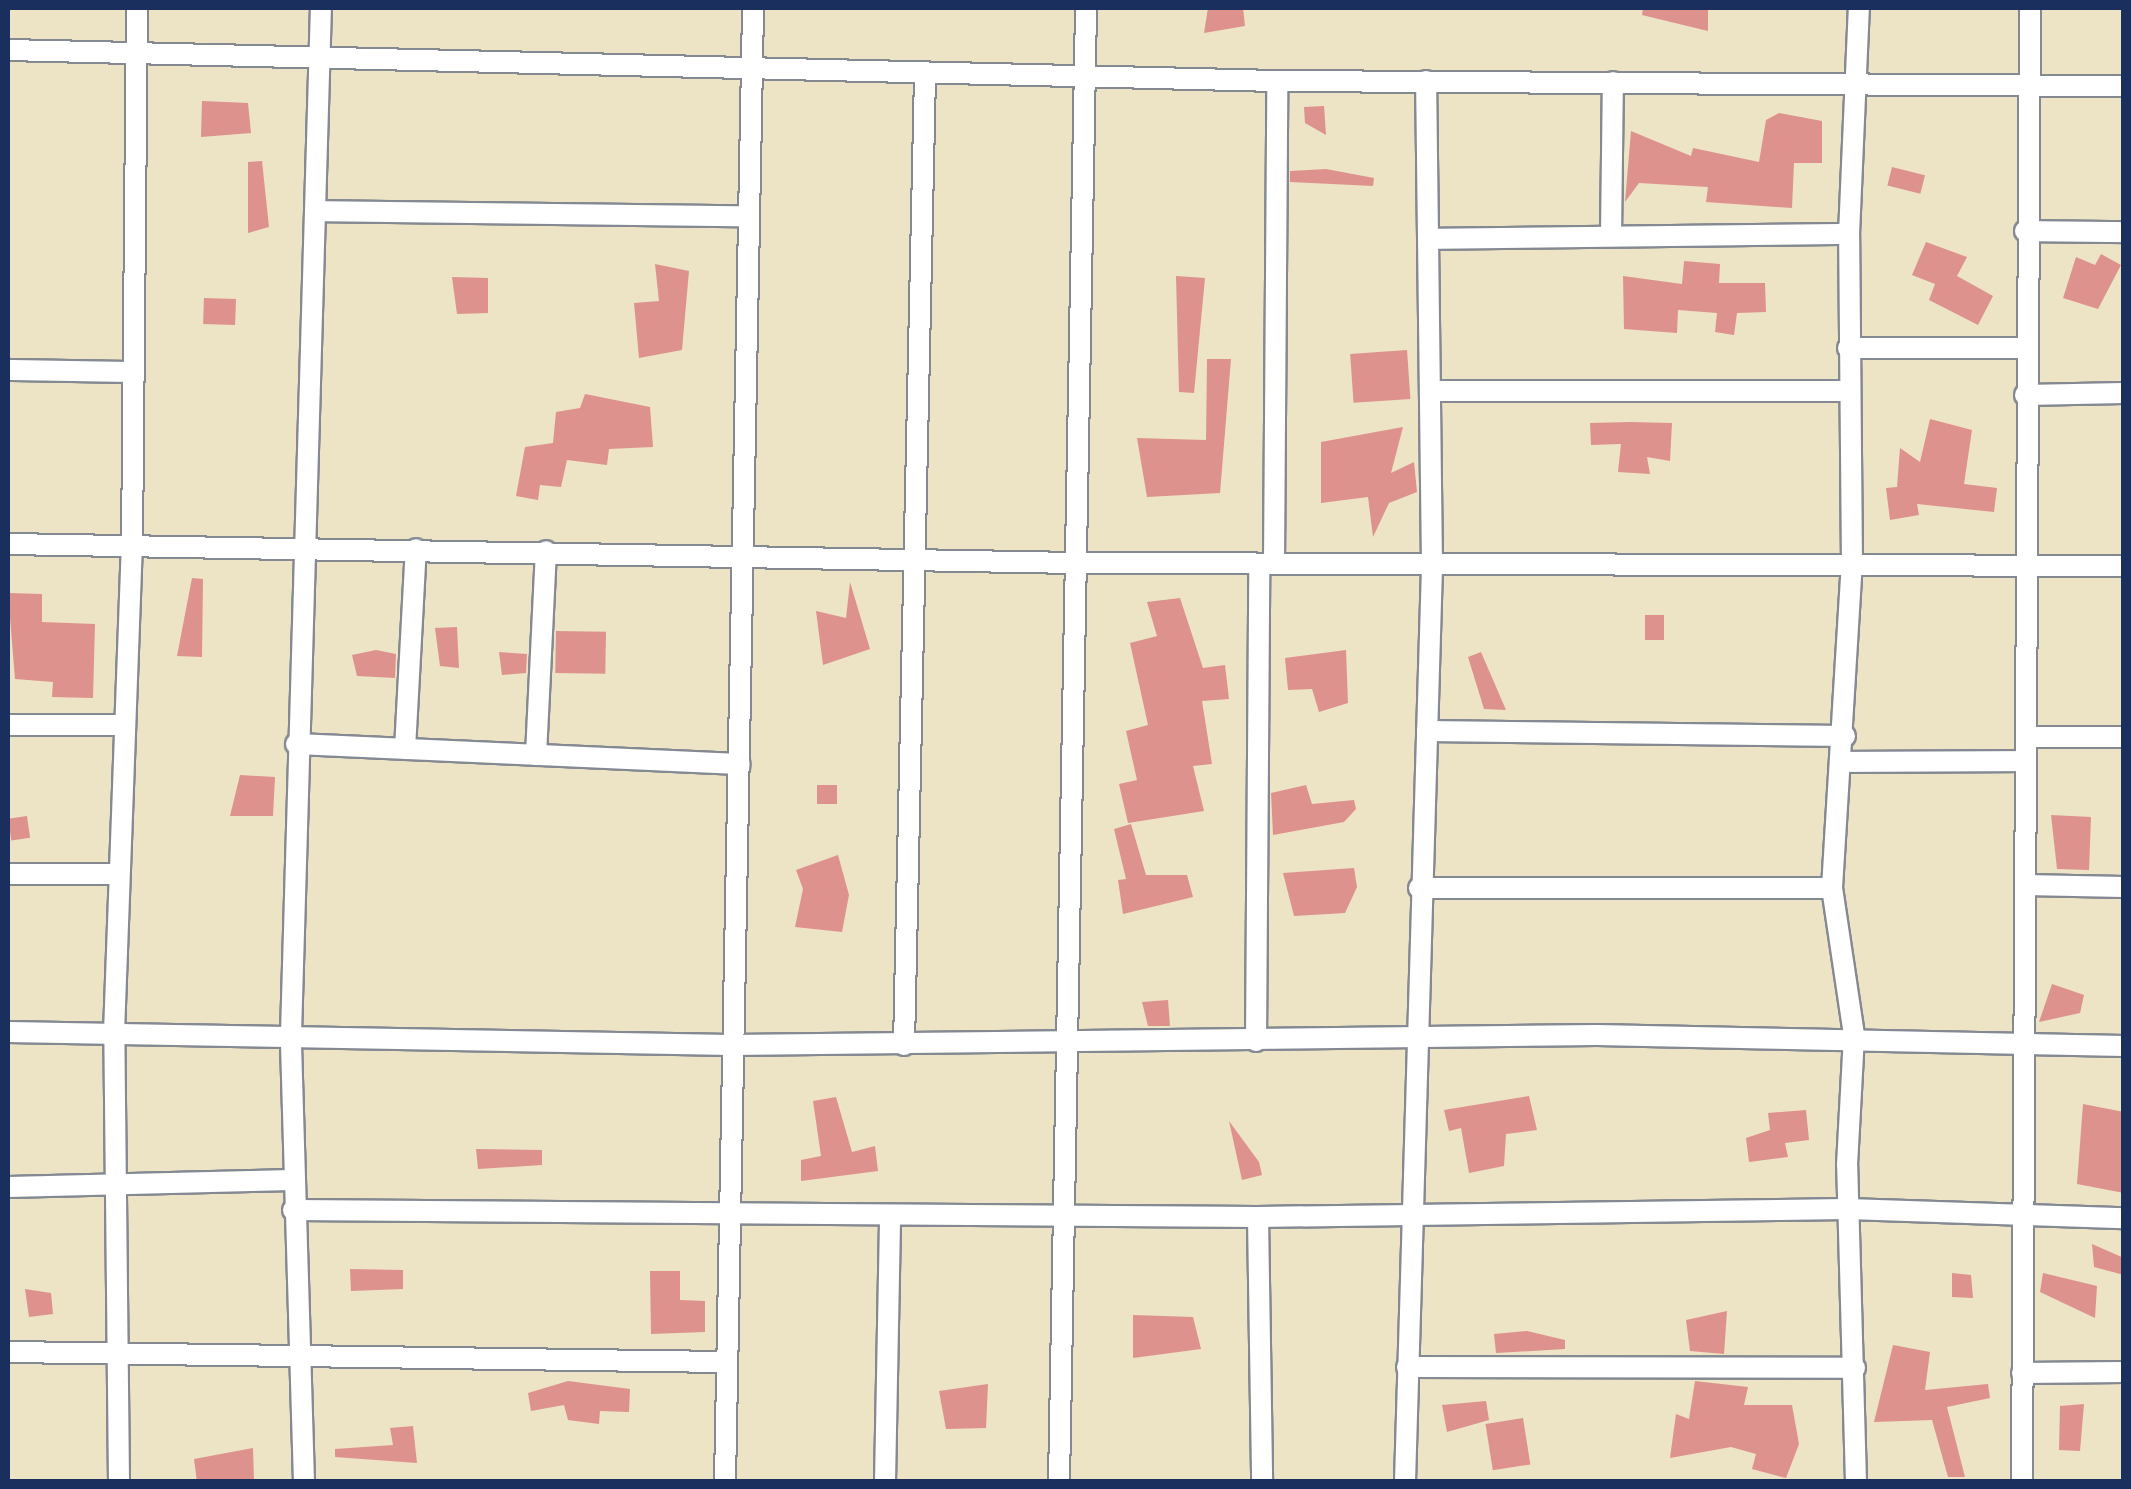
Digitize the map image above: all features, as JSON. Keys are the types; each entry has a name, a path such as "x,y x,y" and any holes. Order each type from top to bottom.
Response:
{"street":[{"path":"119,1482 114,1033 132,545 137,8"},
{"path":"304,1482 294,1354 291,1034 300,547 317,211 321,8"},
{"path":"726,1482 721,1362 748,554 748,216 754,8"},
{"path":"1059,1482 1086,8"},
{"path":"1856,1482 1848,1210 1854,1036 1832,888 1845,736 1852,565 1849,234 1859,8"},
{"path":"2022,1482 2028,563 2024,348 2030,8"},
{"path":"8,50 320,52 1086,82 1613,82 1854,88 2124,86"},
{"path":"904,1045 910,558 925,78"},
{"path":"1256,1041 1277,81"},
{"path":"1405,1482 1419,888 1432,566 1426,81"},
{"path":"1611,236 1613,82"},
{"path":"317,211 748,216"},
{"path":"2025,232 2124,232"},
{"path":"1429,239 1849,234"},
{"path":"1848,348 2024,348"},
{"path":"8,370 134,372"},
{"path":"1430,391 1849,390"},
{"path":"2025,394 2124,393"},
{"path":"8,544 748,554 1075,563 2124,566"},
{"path":"405,749 416,549"},
{"path":"536,755 546,551"},
{"path":"8,725 125,726"},
{"path":"1428,731 1845,736"},
{"path":"2026,737 2124,738"},
{"path":"296,744 740,764"},
{"path":"1843,762 2026,761"},
{"path":"8,874 118,874"},
{"path":"2025,885 2124,887"},
{"path":"1419,888 1832,888"},
{"path":"8,1032 291,1034 730,1046 1854,1036 2124,1046"},
{"path":"8,1187 292,1180"},
{"path":"292,1210 1258,1218 1848,1210 2124,1218"},
{"path":"885,1482 890,1217"},
{"path":"1258,1218 1262,1482"},
{"path":"8,1352 118,1350 721,1362"},
{"path":"1406,1367 1855,1368"},
{"path":"2022,1373 2124,1372"}],"building":[{"path":"1208,8 1243,8 1245,26 1204,33"},
{"path":"1643,8 1708,8 1708,31 1642,15"},
{"path":"202,101 248,103 251,133 201,137"},
{"path":"1324,106 1326,135 1305,123 1304,107"},
{"path":"1779,113 1822,121 1822,163 1794,163 1792,208 1706,202 1708,187 1639,183 1625,202 1631,131 1691,156 1693,148 1759,162 1766,120"},
{"path":"262,161 269,227 248,233 248,162"},
{"path":"1892,167 1925,175 1920,194 1887,185"},
{"path":"1326,169 1374,178 1373,186 1290,182 1290,171"},
{"path":"1926,242 1967,257 1957,276 1993,296 1978,325 1929,300 1935,284 1912,275"},
{"path":"2101,254 2121,265 2098,309 2063,298 2076,257 2095,265"},
{"path":"1684,261 1720,264 1719,283 1765,283 1766,312 1737,313 1734,335 1715,332 1717,313 1678,310 1677,333 1624,329 1623,276 1682,284"},
{"path":"655,264 689,271 682,350 639,358 634,303 659,301"},
{"path":"1176,276 1205,278 1194,393 1179,392"},
{"path":"452,277 488,278 488,313 457,314"},
{"path":"204,298 236,299 235,325 203,324"},
{"path":"1407,350 1410,399 1354,403 1350,354"},
{"path":"1207,359 1231,359 1220,493 1147,497 1137,438 1206,440"},
{"path":"585,394 650,407 653,447 609,449 607,465 567,460 561,487 540,485 538,500 516,496 525,447 553,443 556,412 580,408"},
{"path":"1930,419 1972,430 1964,484 1997,488 1994,512 1917,504 1919,515 1890,520 1886,488 1897,487 1900,448 1920,462"},
{"path":"1590,423 1672,423 1670,461 1647,457 1650,474 1618,472 1621,444 1591,445"},
{"path":"1403,427 1391,473 1414,462 1417,492 1389,503 1373,537 1368,497 1321,503 1321,442"},
{"path":"192,578 203,579 202,657 177,656"},
{"path":"850,582 870,649 823,665 816,611 846,618"},
{"path":"8,593 42,594 42,622 95,624 93,698 52,697 53,682 15,679"},
{"path":"1180,598 1203,668 1225,665 1229,699 1202,701 1212,764 1193,766 1204,811 1128,823 1119,784 1137,780 1126,731 1148,725 1130,643 1157,636 1147,602"},
{"path":"1645,615 1664,615 1664,640 1645,640"},
{"path":"457,627 459,668 440,666 435,628"},
{"path":"556,631 606,632 605,674 555,673"},
{"path":"376,650 396,654 395,678 357,676 352,655"},
{"path":"1346,650 1348,703 1319,712 1312,689 1288,690 1285,658"},
{"path":"499,652 527,654 526,673 502,675"},
{"path":"1481,652 1506,710 1484,709 1468,657"},
{"path":"240,775 275,777 273,816 230,816"},
{"path":"817,785 837,785 837,804 817,804"},
{"path":"1306,785 1312,804 1354,800 1356,809 1344,822 1273,835 1271,793"},
{"path":"2051,815 2091,817 2089,870 2057,869"},
{"path":"27,816 30,838 11,840 8,819"},
{"path":"1131,824 1146,875 1187,875 1193,897 1123,914 1118,880 1126,879 1114,829"},
{"path":"838,855 849,895 842,932 795,927 803,889 796,870"},
{"path":"1354,868 1357,887 1345,913 1294,916 1283,873"},
{"path":"2052,984 2084,995 2080,1013 2039,1022"},
{"path":"1168,1000 1170,1026 1148,1026 1142,1002"},
{"path":"1529,1096 1537,1130 1506,1134 1504,1166 1469,1173 1461,1128 1449,1131 1444,1110"},
{"path":"836,1097 852,1152 875,1146 878,1171 801,1181 801,1160 821,1156 813,1101"},
{"path":"2083,1104 2124,1112 2124,1193 2077,1184"},
{"path":"1806,1110 1809,1140 1785,1143 1788,1157 1749,1162 1746,1138 1770,1130 1768,1113"},
{"path":"1229,1121 1259,1162 1262,1175 1242,1180"},
{"path":"476,1149 542,1150 542,1165 478,1169"},
{"path":"2092,1244 2124,1258 2124,1275 2094,1267"},
{"path":"350,1269 403,1270 403,1289 351,1291"},
{"path":"650,1271 680,1271 680,1300 705,1301 705,1332 651,1334"},
{"path":"1952,1273 1971,1275 1973,1298 1952,1297"},
{"path":"2043,1273 2097,1286 2095,1318 2040,1292"},
{"path":"25,1289 51,1293 53,1314 29,1317"},
{"path":"1727,1311 1724,1354 1690,1351 1686,1320"},
{"path":"1133,1315 1193,1317 1201,1349 1133,1358"},
{"path":"1527,1331 1565,1340 1565,1349 1496,1353 1494,1334"},
{"path":"1893,1345 1930,1352 1925,1390 1988,1384 1990,1398 1947,1407 1965,1477 1948,1477 1932,1420 1874,1422"},
{"path":"568,1381 630,1389 629,1412 600,1411 599,1424 568,1420 564,1405 531,1411 528,1393"},
{"path":"1695,1381 1748,1387 1744,1405 1792,1405 1799,1444 1786,1478 1752,1469 1756,1454 1731,1447 1670,1458 1676,1414 1689,1419"},
{"path":"988,1384 986,1428 946,1429 939,1391"},
{"path":"1486,1401 1489,1420 1447,1432 1442,1405"},
{"path":"2084,1404 2080,1451 2059,1450 2060,1406"},
{"path":"1523,1418 1530,1464 1493,1470 1485,1424"},
{"path":"413,1426 417,1463 335,1457 335,1449 393,1445 390,1428"},
{"path":"253,1448 254,1482 197,1482 194,1459"}]}
